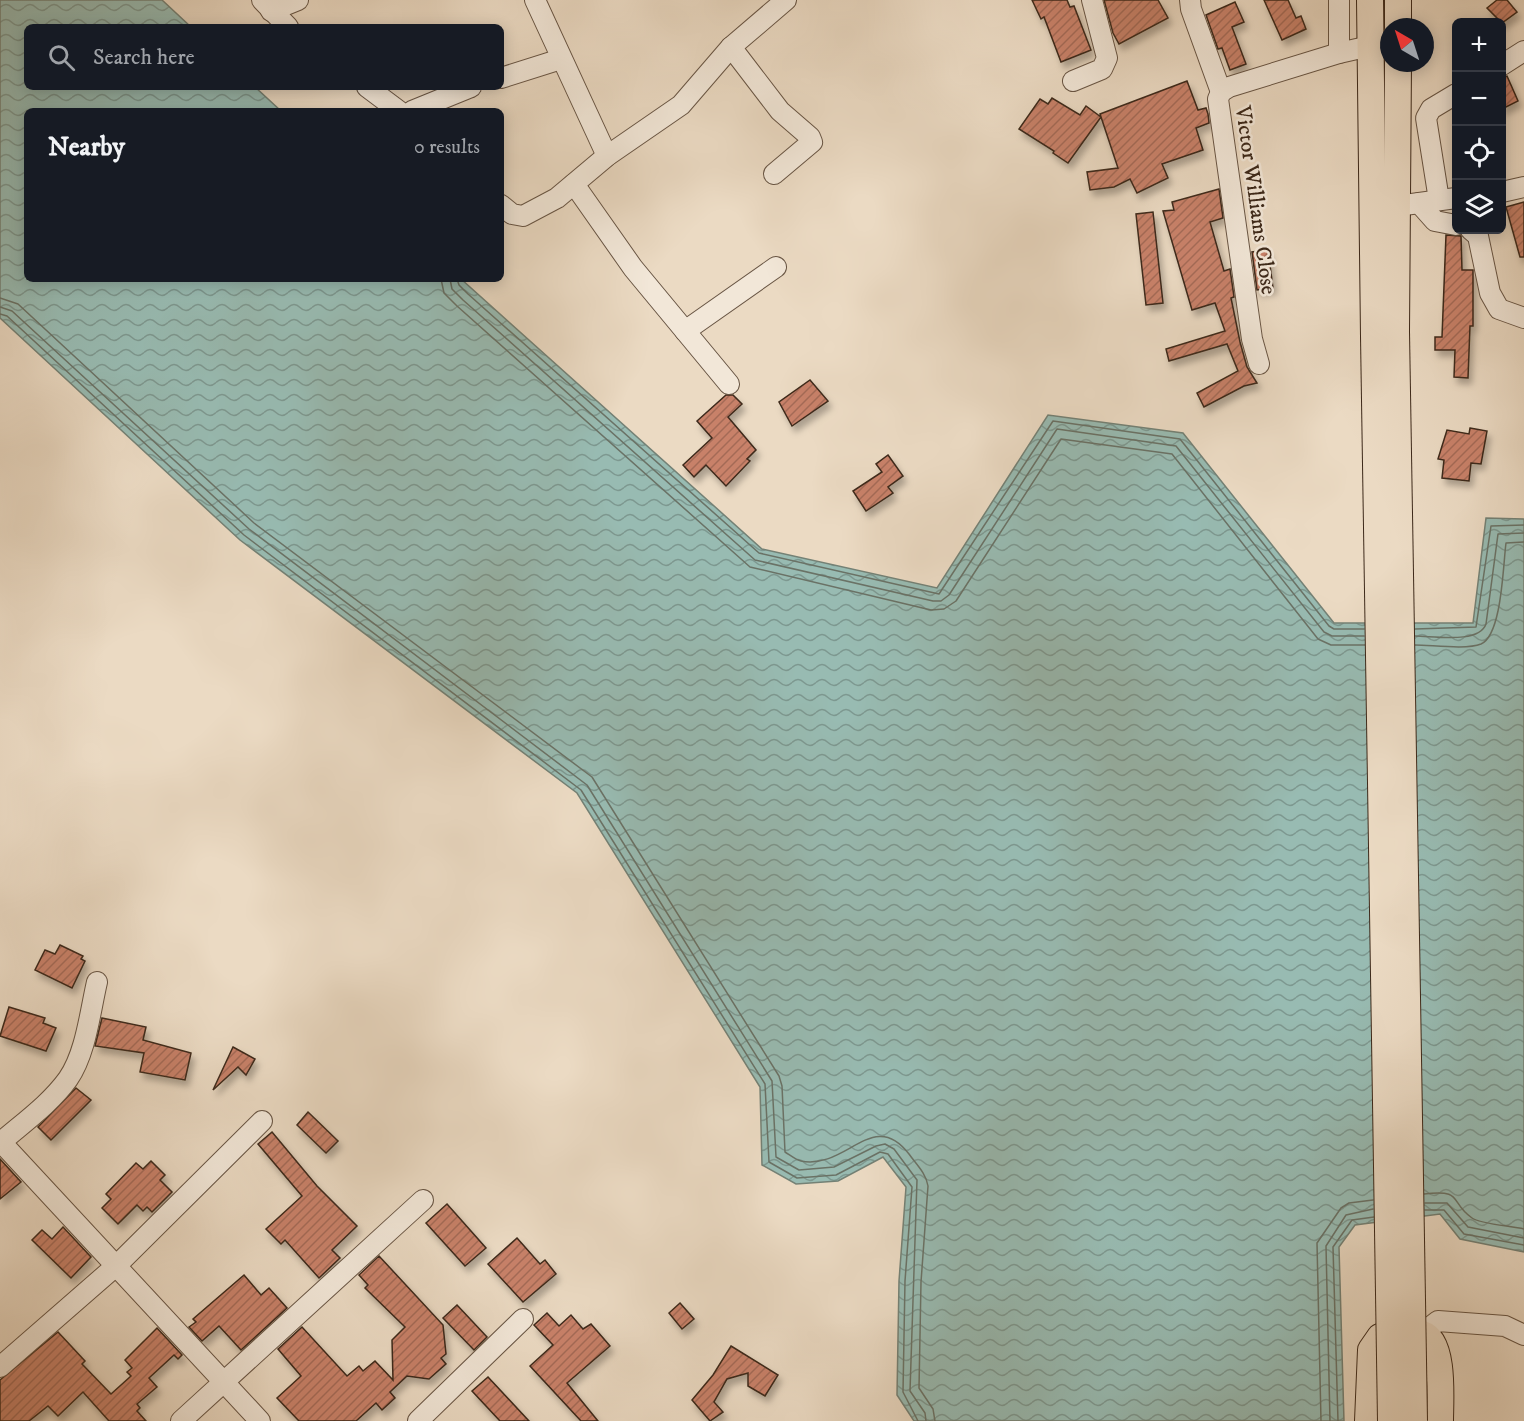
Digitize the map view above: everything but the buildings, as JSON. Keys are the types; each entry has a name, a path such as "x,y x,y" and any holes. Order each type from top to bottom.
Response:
{"main road":[{"path":"1370,0 1370,46 1385,334 1414,1421"},
{"path":"1398,0 1398,18"},
{"path":"1391,1421 1385,334 1408,204 1399,72"},
{"path":"1368,1421 1371,1350 1380,1337 1421,1334 1431,1339 1436,1350 1440,1375 1440,1421"}],"street":[{"path":"266,6 298,0"},
{"path":"535,0 607,156"},
{"path":"504,207 512,214 523,216 557,198 607,156 681,105 731,47 786,0"},
{"path":"1073,81 1102,69 1107,58 1092,0"},
{"path":"1190,0 1191,9 1221,92"},
{"path":"1339,0 1339,52"},
{"path":"266,6 285,24"},
{"name":"Victor Williams Close","path":"1258,364 1252,339 1218,99 1221,92 1229,87 1339,52 1370,46"},
{"path":"731,47 780,111 810,137 812,142 774,174"},
{"path":"1506,62 1524,51"},
{"path":"504,77 561,59"},
{"path":"371,90 395,108"},
{"path":"419,108 464,90"},
{"path":"1408,204 1448,199 1426,117 1431,109 1452,96"},
{"path":"574,184 633,268 729,384"},
{"path":"1506,191 1524,187"},
{"path":"1408,204 1435,220 1452,224"},
{"path":"1476,234 1490,293 1499,309 1524,318"},
{"path":"685,331 776,267"},
{"path":"97,982 81,1048 69,1078 50,1100 0,1143 117,1265 260,1421"},
{"path":"0,1367 117,1265 262,1121"},
{"path":"181,1421 226,1383 423,1200"},
{"path":"418,1421 524,1319"},
{"path":"1421,1334 1438,1321 1505,1326 1524,1335"}],"water":[{"path":"0,0 162,0 188,24 24,24 24,90 258,90 278,108 24,108 24,282 464,282 762,549 937,588 1048,415 1183,433 1334,623 1473,623 1486,518 1524,519 1524,1252 1460,1239 1440,1214 1355,1225 1339,1247 1344,1421 914,1421 897,1395 899,1281 906,1187 883,1157 838,1181 796,1184 762,1165 760,1087 577,793 240,540 0,318"}]}
